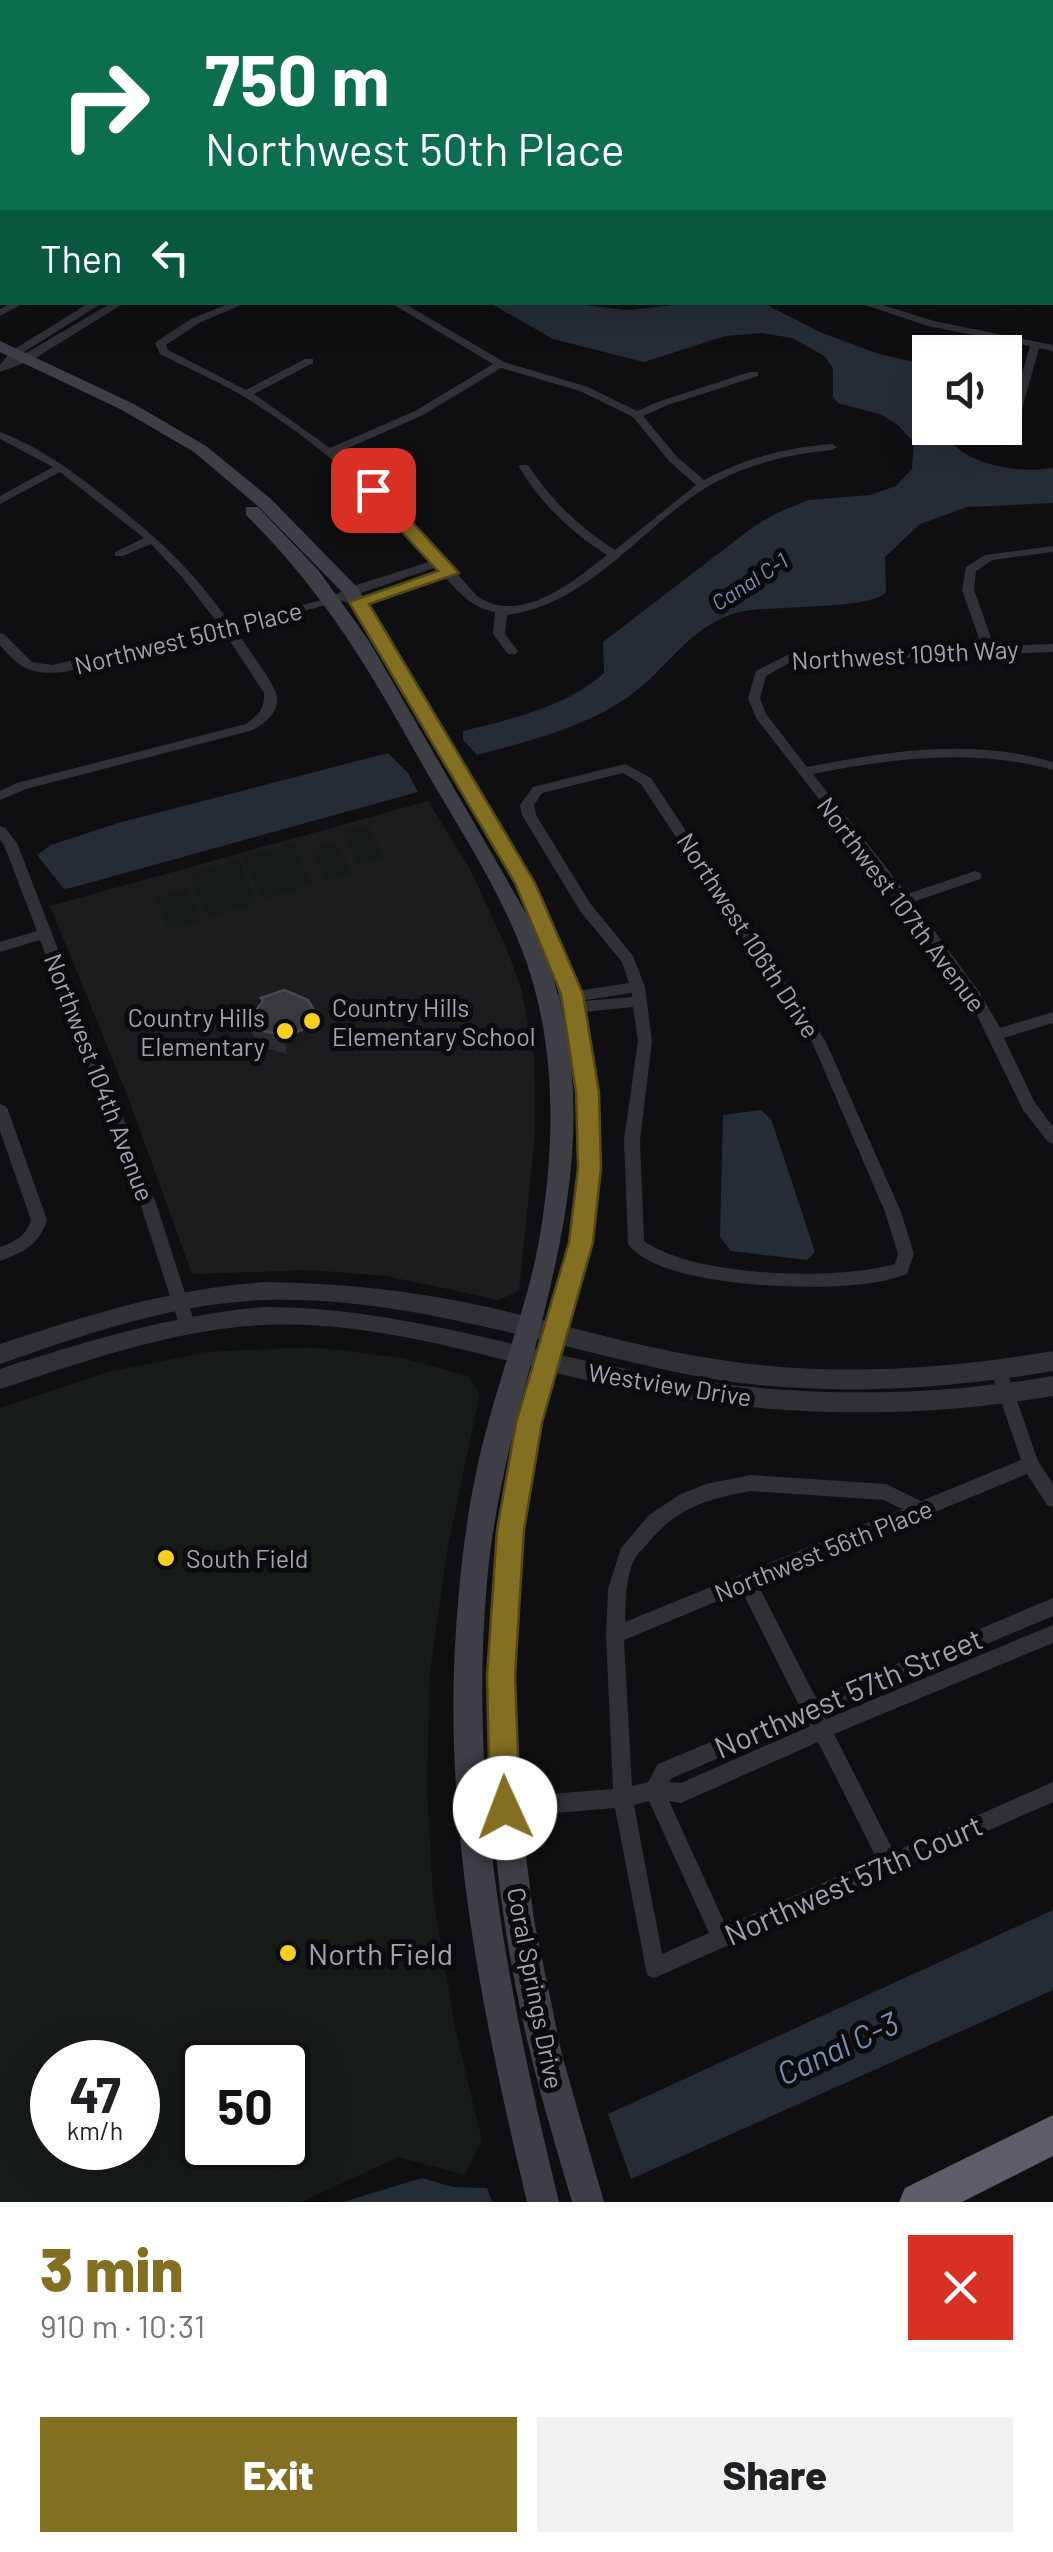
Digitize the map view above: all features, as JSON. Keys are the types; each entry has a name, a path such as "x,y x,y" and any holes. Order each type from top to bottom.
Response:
{"highway":[{"path":"918,2202 1053,2135"}],"main road":[{"name":"Coral Springs Drive","path":"8,358 182,455 251,510 347,598 525,883 574,1001 588,1092 589,1168 581,1242 557,1332 534,1347 502,1418 481,1524 467,1677 471,1810 482,1925 543,2202"},
{"name":"Coral Springs Drive","path":"347,598 504,889 550,1003 562,1092 561,1167 534,1347 529,1423 511,1530 501,1676 505,1808 519,1920 546,2055 588,2202"}],"street":[{"path":"8,358 94,305"},
{"path":"8,358 115,305"},
{"path":"236,305 195,322 160,344 164,352 246,394 330,452 394,509 469,597 486,608 533,607 615,555 703,485 771,458 809,448 832,447"},
{"path":"399,305 500,364 584,390 637,415 681,468 703,485"},
{"path":"869,305 894,315 1053,348"},
{"path":"1022,392 1035,346"},
{"path":"246,394 309,362"},
{"path":"330,452 419,413 500,364"},
{"path":"637,415 754,374"},
{"path":"0,435 61,467 176,562 230,628 270,693 271,704 266,716 250,726 22,786 0,796"},
{"path":"0,501 61,467"},
{"path":"524,468 533,483 588,539 615,555"},
{"path":"119,554 152,539"},
{"path":"989,649 968,590 970,570 989,556 1053,549"},
{"name":"Northwest 50th Place","path":"0,638 18,660 41,671 347,598 446,567"},
{"path":"501,610 500,634 512,651"},
{"name":"Northwest 109th Way","path":"760,674 789,658 1053,648"},
{"name":"Northwest 107th Avenue","path":"760,674 754,698 760,715 977,1000 1036,1121 1053,1138"},
{"path":"804,772 864,759 974,754 1011,755 1053,766"},
{"name":"Northwest 106th Drive","path":"625,768 646,781 820,1042 892,1212 906,1254 901,1269 872,1279 807,1282 657,1260 641,1250 634,1238 632,1140 645,1041 639,994 628,960 586,907 528,815 528,804 538,790 625,768"},
{"name":"Northwest 104th Avenue","path":"0,832 10,843 148,1203 188,1327"},
{"path":"903,900 975,876"},
{"path":"0,947 45,934"},
{"path":"550,1003 639,994"},
{"path":"996,1035 1053,1017"},
{"path":"0,1110 39,1220 36,1235 22,1247 0,1254"},
{"name":"Westview Drive","path":"0,1354 88,1324 180,1302 263,1292 358,1294 688,1390 816,1405 1007,1396 1053,1386"},
{"name":"Westview Drive","path":"0,1379 84,1351 188,1327 265,1316 359,1320 534,1347"},
{"name":"Westview Drive","path":"557,1332 733,1372 814,1376 1000,1372 1053,1361"},
{"path":"1000,1372 1031,1464 1053,1498"},
{"name":"Northwest 56th Place","path":"615,1635 1031,1464"},
{"path":"622,1798 615,1635 617,1589 628,1554 654,1521 684,1501 712,1490 751,1483 886,1492 921,1510"},
{"path":"748,1582 890,1864"},
{"name":"Northwest 57th Street","path":"654,1790 665,1770 1053,1607"},
{"name":"Northwest 57th Street","path":"471,1810 622,1798 654,1790 682,1793 1053,1634"},
{"path":"654,1790 721,1937"},
{"name":"Northwest 57th Court","path":"622,1798 654,1968 1053,1792"}],"shaded area":[{"name":"Country Hills Elementary School","path":"428,801 470,869 505,945 521,987 534,1056 535,1133 519,1291 499,1300 386,1276 310,1270 192,1274 128,1097 50,906"},
{"path":"368,825 384,856 358,864 342,832"},
{"path":"336,842 352,872 327,880 311,849"},
{"path":"293,844 313,884 264,899 244,858"},
{"path":"238,860 258,902 209,917 189,875"},
{"path":"188,889 202,920 169,930 155,898"},
{"path":"312,1347 403,1358 468,1376 480,1393 448,1546 430,1672 427,1786 433,1897 456,2032 482,2140 465,2175 398,2157 302,2202 0,2202 0,1408 108,1372 206,1352"}],"water":[{"path":"494,305 584,305 628,310 674,305 767,305 822,333 912,362 912,441 882,415 838,403 833,397 833,369 826,357 792,338 762,333 725,336 644,362 553,339"},
{"name":"Canal C-1","path":"914,445 954,445 974,458 1005,467 1053,468 1053,503 967,507 920,524 885,557 886,592 876,598 840,605 736,613 704,628 642,686 593,717 477,755 463,740 463,731 538,710 589,685 604,673 603,642 753,527 808,500 870,495 896,486 912,469"},
{"path":"388,753 408,773 418,792 64,889 37,855 51,845 118,823"},
{"path":"761,1110 771,1119 815,1252 807,1260 731,1251 720,1237 723,1115"},
{"name":"Canal C-3","path":"1053,1910 1053,1990 631,2179 608,2114"},
{"path":"422,2178 453,2187 487,2188 492,2202 343,2202"}],"building":[{"path":"284,990 308,1000 314,1010 302,1030 284,1036 256,1029 250,1018 263,1001 261,998"}],"place":[{"name":"Country Hills Elementary School","path":"312,1021"},
{"name":"Country Hills Elementary","path":"285,1031"},
{"name":"South Field","path":"166,1558"},
{"name":"North Field","path":"288,1953"}],"route":[{"path":"373,490 450,573 358,602 525,883 572,994 588,1092 589,1168 581,1242 529,1423 511,1530 501,1676 505,1808"}]}
